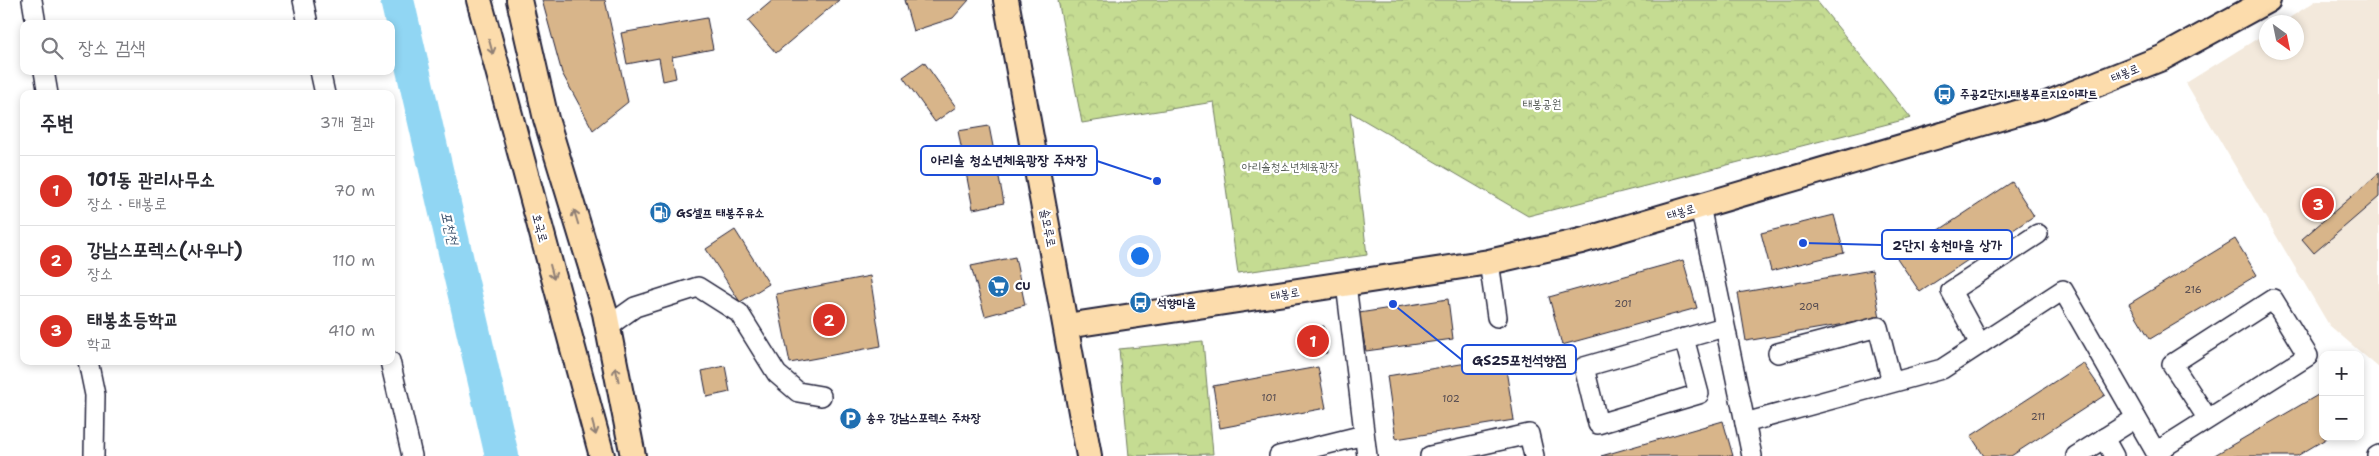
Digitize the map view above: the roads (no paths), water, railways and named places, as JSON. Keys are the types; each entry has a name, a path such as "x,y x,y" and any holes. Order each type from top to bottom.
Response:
{"main road":[{"name":"호국로","path":"478,0 602,456"},
{"path":"519,0 546,119 607,327 633,456"},
{"name":"솔모루로","path":"1006,0 1089,456"},
{"name":"태봉로","path":"1066,326 1489,262 1581,241 2044,105 2162,58 2268,0"}],"lane":[{"path":"32,0 35,20"},
{"path":"303,0 307,20"},
{"path":"45,75 47,90"},
{"path":"321,75 324,90"},
{"path":"1700,206 1752,456"},
{"path":"1980,344 1951,291 2038,234"},
{"path":"1489,262 1497,317"},
{"path":"1346,284 1367,456"},
{"path":"607,327 635,307 698,287 739,313 777,374 798,392 821,396"},
{"path":"1745,423 1942,369 2063,290 2157,454 2208,419 2308,356 2273,299 2172,364 2208,419"},
{"path":"1684,338 1699,394 1598,424 1584,367 1684,338 1724,327"},
{"path":"1778,353 1878,327 1892,382"},
{"path":"89,365 95,395 94,456"},
{"path":"391,365 412,456"},
{"path":"2076,456 2136,418"},
{"path":"1430,456 1529,434 1534,456"},
{"path":"1279,456 1364,435"},
{"path":"2104,438 2114,456"}],"waterway":[{"name":"포천천","path":"397,0 502,456"}],"place":[{"name":"주공2단지.태봉푸르지오아파트","path":"1944,94"},
{"name":"아리솔 청소년체육광장 주차장","path":"1157,181"},
{"name":"태봉초등학교","path":"2318,204"},
{"name":"GS셀프 태봉주유소","path":"660,213"},
{"name":"2단지 송천마을 상가","path":"1803,243"},
{"name":"CU","path":"999,286"},
{"name":"석향마을","path":"1141,303"},
{"name":"GS25포천석향점","path":"1393,304"},
{"name":"강남스포렉스(사우나)","path":"829,320"},
{"name":"101동 관리사무소","path":"1313,341"},
{"name":"송우 강남스포렉스 주차장","path":"850,418"}],"park label":[{"name":"태봉공원","path":"1542,104"},
{"name":"아리솔청소년체육광장","path":"1290,167"}]}
